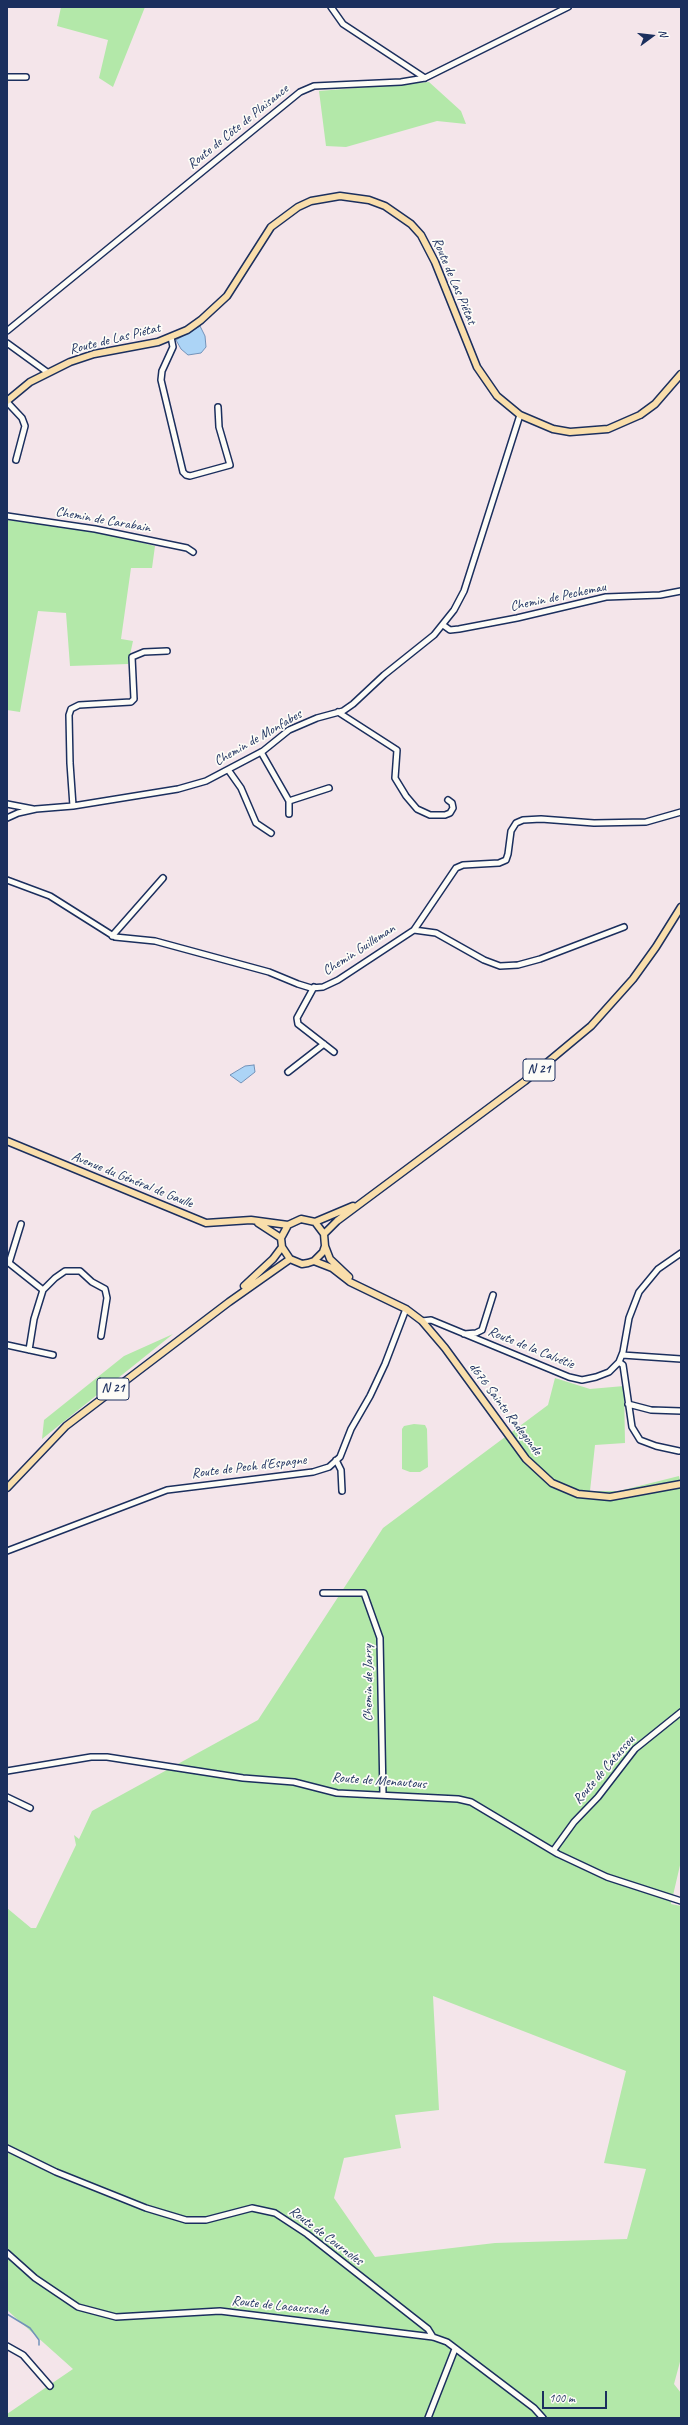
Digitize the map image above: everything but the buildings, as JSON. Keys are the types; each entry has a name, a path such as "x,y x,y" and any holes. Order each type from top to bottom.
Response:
{"main road":[{"name":"Route de Las Piétat","path":"7,401 30,382 47,372 94,354 143,346 171,337 201,320 227,296 246,269 261,240 284,216 311,201 340,196 369,200 397,214 421,235 435,262 468,348 480,372 497,396 520,415 553,429 570,432 608,429 640,414 655,404 681,374"},
{"name":"N 21","path":"324,1234 337,1221 526,1082 591,1026 633,979 656,947 681,907"},
{"name":"Avenue du Général de Gaulle","path":"7,1141 206,1223 251,1220 288,1225"},
{"name":"N 21","path":"315,1222 364,1201"},
{"path":"325,1246 323,1252 314,1261 302,1264 290,1259 282,1247 281,1238 288,1225 301,1219 315,1222 324,1234 325,1246 330,1259 365,1290"},
{"path":"251,1220 272,1231 281,1238"},
{"name":"N 21","path":"228,1302 273,1259 282,1247"},
{"name":"N 21","path":"7,1488 66,1426 228,1302 290,1259"},
{"path":"314,1261 332,1268 350,1282 365,1290"},
{"name":"d676 Sainte Radegonde","path":"365,1290 406,1309 422,1321 445,1348 526,1459 552,1483 578,1494 610,1498 681,1484"}],"street":[{"path":"331,7 343,24 425,78"},
{"name":"Route de Côte de Plaisance","path":"7,331 300,92 314,86 401,82 425,78 568,7"},
{"path":"7,77 26,77"},
{"path":"171,337 173,347 162,371 161,380 183,472 186,475 190,476 230,465 219,427 218,407"},
{"path":"7,343 47,372"},
{"path":"7,401 22,418 25,426 16,460"},
{"path":"448,800 452,804 453,808 450,813 445,815 430,815 418,809 406,796 396,778 397,750 338,712 353,704 384,675 434,635 443,625 464,591 520,415"},
{"name":"Chemin de Carabain","path":"7,516 95,529 187,548 193,552"},
{"name":"Chemin de Pechemau","path":"443,625 450,630 459,629 517,618 606,597 660,595 681,591"},
{"path":"73,806 70,763 69,715 71,710 79,705 131,702 134,699 132,657 144,652 167,651"},
{"name":"Chemin de Monfabes","path":"7,818 18,813 36,809 73,806 178,789 206,781 228,771 261,752 289,730 317,718 338,712"},
{"path":"261,752 289,801 289,814"},
{"path":"228,771 241,788 256,823 271,832"},
{"path":"289,801 329,788"},
{"path":"7,804 36,809"},
{"name":"Chemin Guilleman","path":"7,880 50,896 112,936 155,941 269,972 298,984 323,987 338,980 414,930 456,868 463,865 499,863 506,860 511,831 520,822 542,819 594,824 646,822 681,812"},
{"path":"112,936 163,878"},
{"path":"414,930 436,933 484,960 500,966 518,965 540,960 624,927"},
{"path":"314,987 297,1018 298,1024 334,1052"},
{"path":"288,1072 324,1044"},
{"path":"21,1224 8,1264 43,1290"},
{"path":"7,1254 13,1250"},
{"path":"679,1451 656,1446 640,1440 632,1427 623,1365 619,1362 622,1355 629,1318 639,1292 658,1269 681,1253"},
{"path":"29,1350 34,1319 43,1290 60,1273 74,1270 83,1272 92,1282 105,1289 107,1298 101,1336"},
{"path":"464,1334 479,1333 482,1330 493,1295"},
{"path":"342,1491 341,1470 336,1460 385,1364 406,1309"},
{"name":"Route de la Calvétie","path":"422,1321 431,1320 569,1377 582,1380 609,1372 619,1362"},
{"path":"7,1345 52,1355"},
{"path":"622,1355 681,1359"},
{"path":"628,1404 651,1410 681,1411"},
{"name":"Route de Pech d'Espagne","path":"7,1550 168,1490 313,1472 329,1467 336,1460"},
{"name":"Chemin de Jarry","path":"323,1593 364,1593 380,1638 383,1795"},
{"name":"Route de Catussou","path":"553,1851 574,1822 598,1798 635,1749 681,1712"},
{"name":"Route de Menautous","path":"7,1771 91,1757 106,1757 243,1778 294,1782 337,1793 458,1799 471,1802 553,1851 608,1877 681,1901"},
{"path":"7,1797 30,1808"},
{"name":"Route de Cournoles","path":"7,2148 84,2183 146,2208 186,2220 206,2220 252,2208 275,2213 318,2242 428,2329 433,2337"},
{"name":"Route de Lacaussade","path":"7,2253 35,2278 78,2307 116,2317 220,2311 433,2337 455,2348 534,2408 543,2418"},
{"path":"7,2346 23,2355 50,2386"},
{"path":"428,2418 455,2348"}],"green space":[{"path":"61,7 145,7 113,87 99,78 108,40 57,26"},
{"path":"429,82 461,111 466,124 437,121 346,147 326,146 319,91"},
{"path":"7,520 99,532 155,546 152,568 131,568 121,639 133,641 128,664 70,666 66,613 38,611 20,712 7,710"},
{"path":"173,1334 42,1439 44,1420 124,1356"},
{"path":"555,1378 590,1389 624,1386 625,1443 595,1445 590,1491 619,1491 679,1476 681,1485 681,1861 671,1904 681,1906 681,2358 674,2384 681,2393 681,2418 7,2418 7,2414 73,2369 7,2310 7,1908 31,1928 36,1928 76,1845 74,1835 79,1839 92,1811 258,1720 383,1528 548,1405","holes":["433,1996 626,2071 604,2163 646,2169 627,2239 495,2243 375,2257 334,2198 344,2158 401,2148 395,2115 439,2110"]},
{"path":"414,1424 425,1425 427,1429 428,1467 420,1472 410,1472 402,1469 402,1429 404,1426"}],"water":[{"path":"200,326 205,336 206,347 201,353 188,355 181,349 176,340"},
{"path":"254,1065 255,1072 241,1083 230,1075 245,1066"}],"waterway":[{"path":"7,2314 30,2328 39,2340 39,2345"}]}
